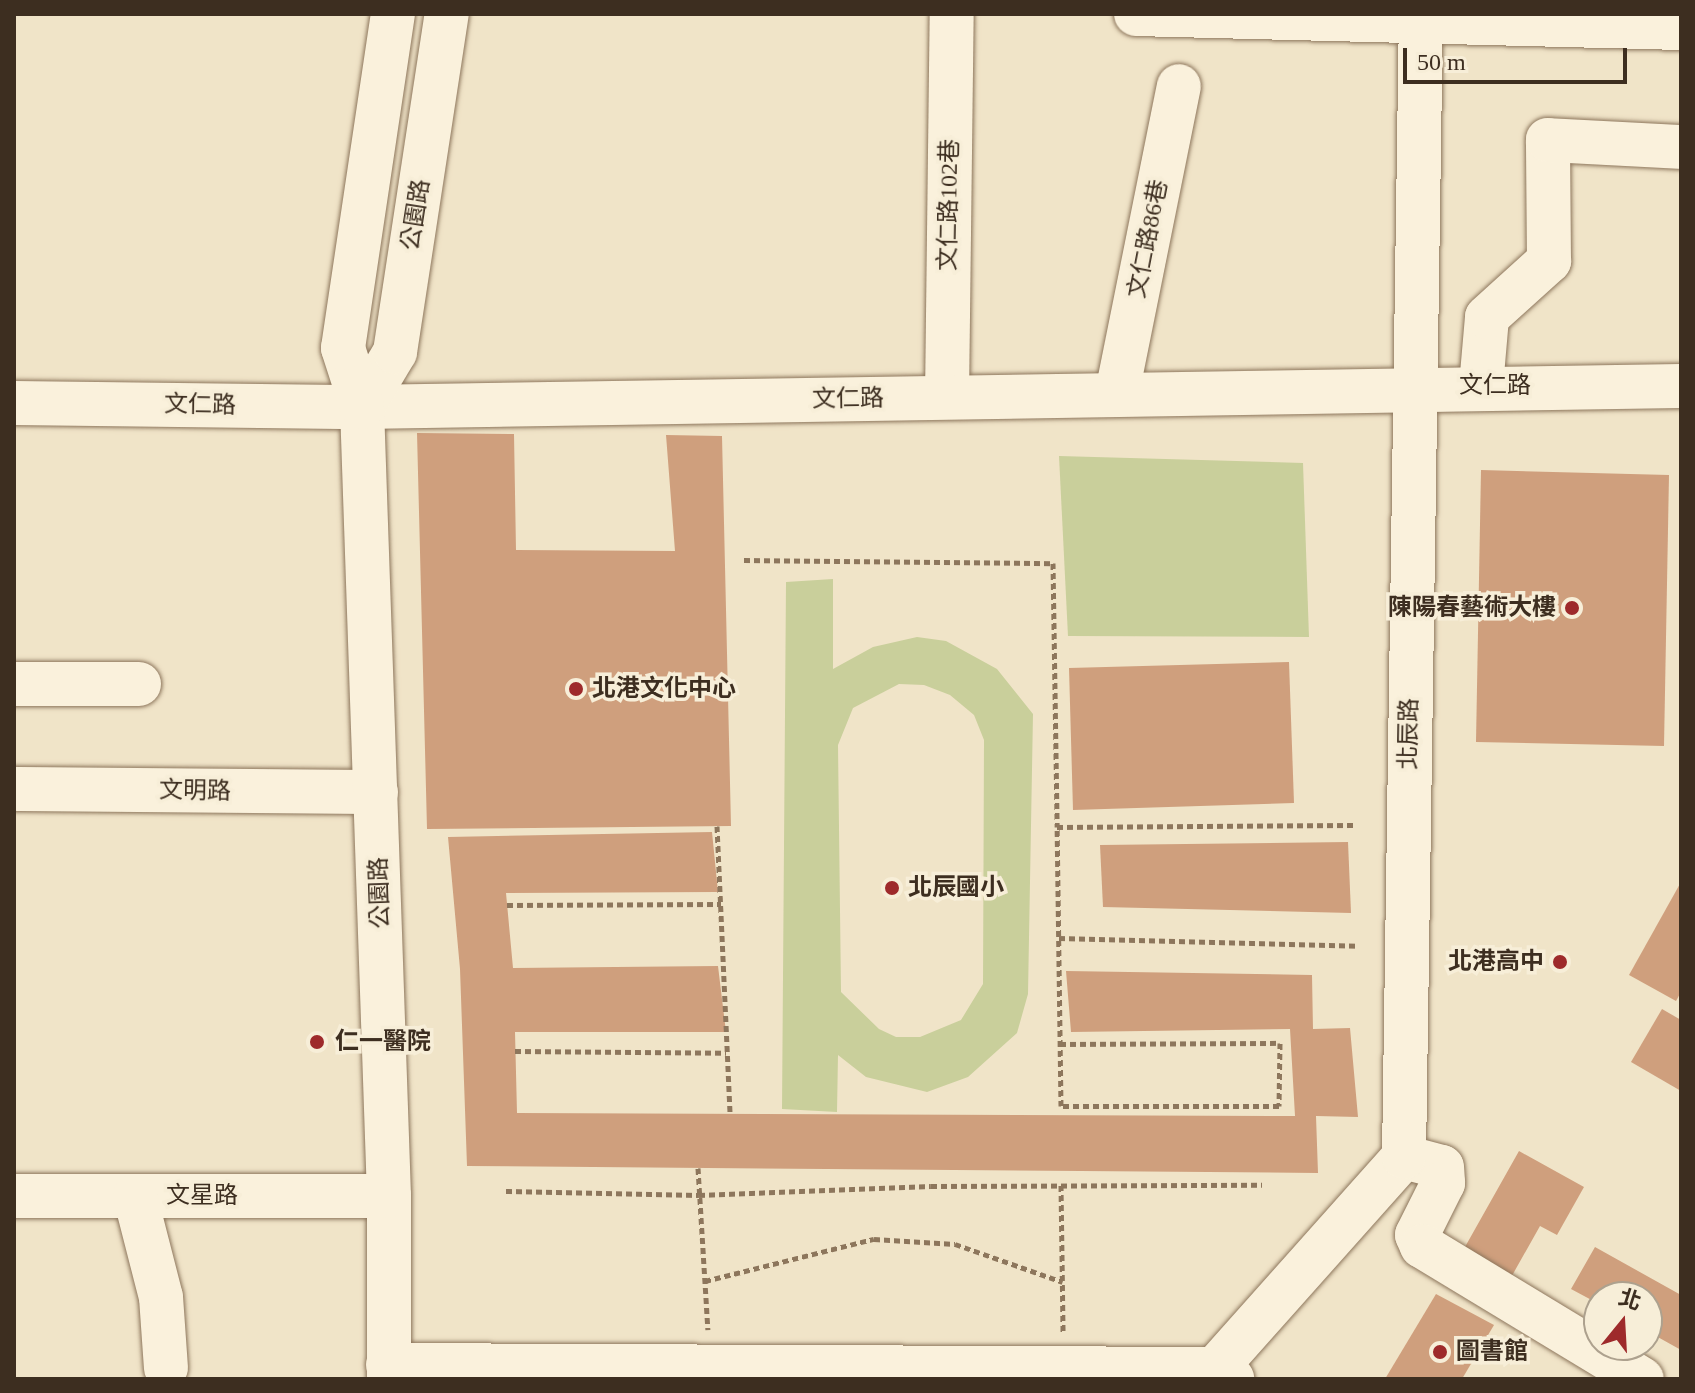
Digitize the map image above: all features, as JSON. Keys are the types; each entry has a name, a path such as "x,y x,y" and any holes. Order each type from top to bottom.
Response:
{"street":[{"name":"公園路","path":"388,1372 389,1196 362,407 343,348 393,14"},
{"name":"公園路","path":"362,407 395,352 447,14"},
{"name":"文仁路102巷","path":"947,397 952,14"},
{"path":"1136,14 1421,16 1681,28"},
{"name":"北辰路","path":"1404,1157 1421,16"},
{"name":"文仁路86巷","path":"1117,393 1179,86"},
{"path":"1481,386 1487,317 1549,261 1548,140 1681,147"},
{"name":"文仁路","path":"14,403 362,407 1414,387 1681,386"},
{"path":"14,684 139,684"},
{"name":"文明路","path":"14,789 376,792"},
{"path":"388,1372 1217,1376 1404,1157 1442,1167 1443,1183 1417,1235 1422,1246 1642,1379"},
{"name":"文星路","path":"14,1196 389,1196"},
{"path":"135,1196 161,1297 166,1368"}],"path":[{"path":"744,560 1053,563 1059,938 1060,1044 1061,1106 1279,1106 1280,1043 1060,1044"},
{"path":"1057,827 1354,825"},
{"path":"717,826 730,1114"},
{"path":"507,905 721,904"},
{"path":"1059,938 1358,946"},
{"path":"515,1051 727,1053"},
{"path":"698,1168 708,1330"},
{"path":"1061,1185 1063,1332"},
{"path":"506,1191 699,1195 1061,1185 1262,1185"},
{"path":"705,1281 874,1239 955,1244 1063,1282"}],"green space":[{"path":"1059,456 1303,463 1309,637 1068,636"},
{"path":"833,579 833,669 873,647 917,637 946,641 997,669 1033,714 1028,994 1017,1033 968,1077 927,1092 866,1077 838,1055 837,1112 782,1109 786,582","holes":["899,684 924,685 950,695 974,715 984,740 983,984 961,1020 920,1037 896,1037 879,1029 841,992 838,745 853,708"]}],"building":[{"name":"北港文化中心","path":"417,433 514,434 516,550 675,551 666,435 722,436 731,826 427,829"},
{"name":"陳陽春藝術大樓","path":"1481,470 1669,475 1664,746 1476,742"},
{"path":"1289,662 1294,803 1073,810 1069,668"},
{"path":"712,832 718,892 506,893 513,968 718,966 726,1032 515,1032 517,1113 1295,1116 1290,1029 1071,1032 1066,971 1312,975 1313,1029 1350,1028 1358,1117 1316,1116 1318,1173 467,1166 460,969 448,837"},
{"path":"1348,842 1351,913 1103,907 1100,845"},
{"path":"1681,882 1681,992 1676,1001 1629,975"},
{"path":"1662,1009 1681,1020 1681,1091 1631,1062"},
{"path":"1519,1151 1584,1187 1557,1235 1540,1226 1509,1281 1461,1254"},
{"path":"1595,1247 1656,1281 1583,1281 1583,1295 1571,1289"},
{"path":"1663,1285 1681,1295 1681,1350 1663,1340"},
{"name":"圖書館","path":"1436,1294 1494,1325 1462,1379 1385,1379"}],"place":[{"name":"陳陽春藝術大樓","path":"1572,608"},
{"name":"北港文化中心","path":"576,689"},
{"name":"北辰國小","path":"892,888"},
{"name":"北港高中","path":"1560,962"},
{"name":"仁一醫院","path":"317,1042"},
{"name":"圖書館","path":"1440,1352"}]}
